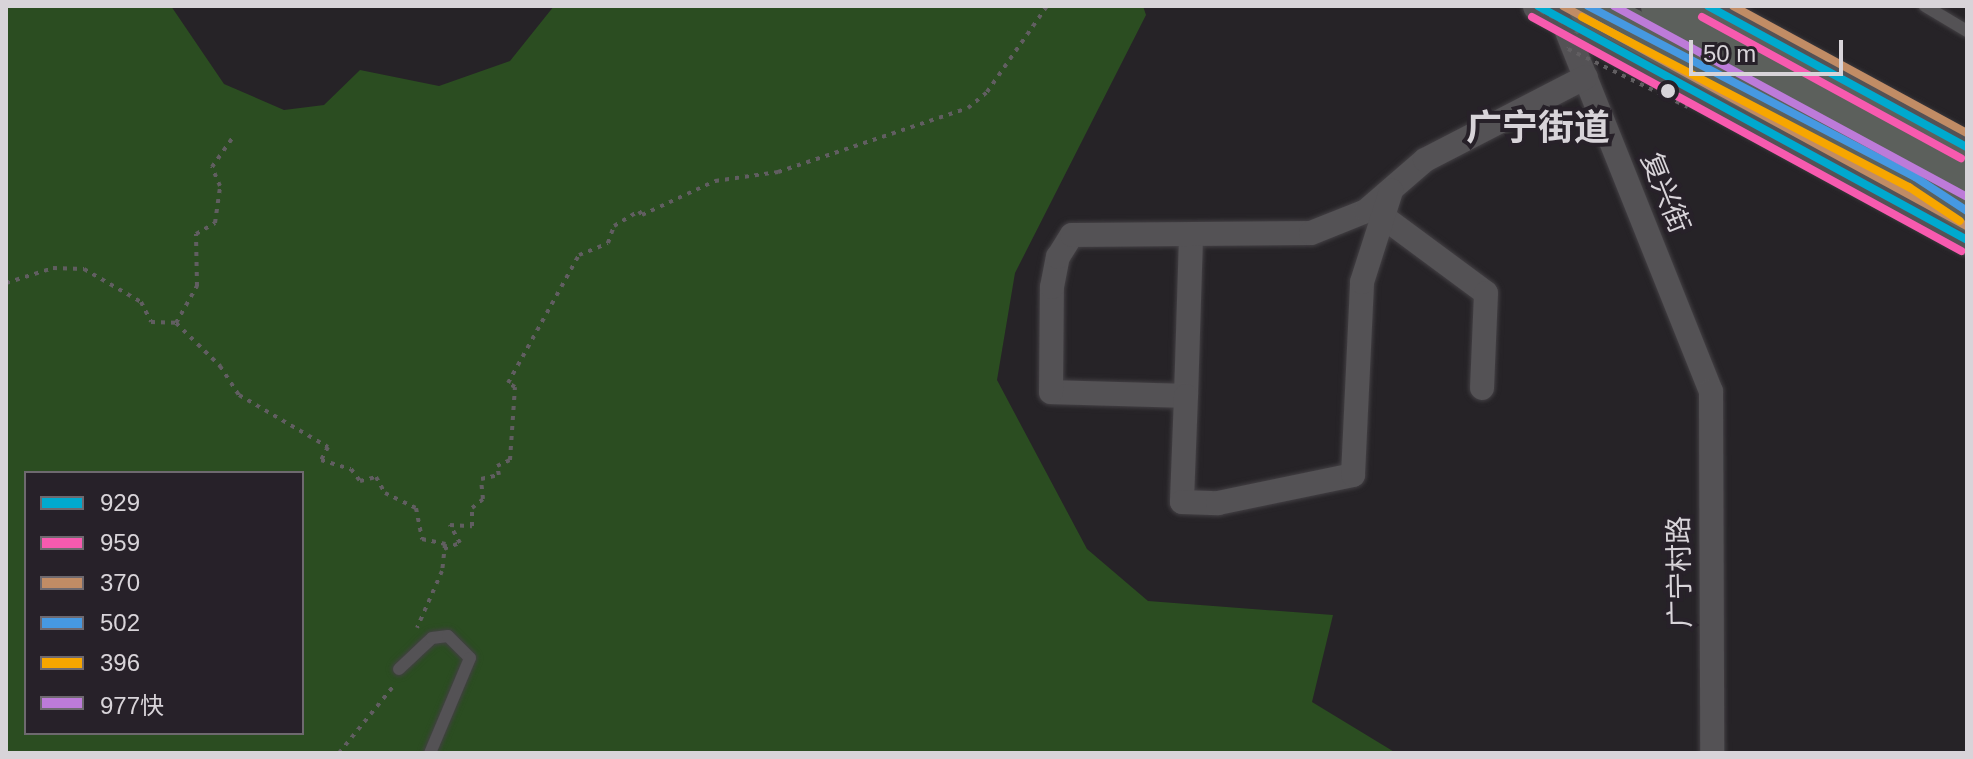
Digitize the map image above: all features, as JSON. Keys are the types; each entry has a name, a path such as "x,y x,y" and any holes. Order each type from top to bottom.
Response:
{"highway":[{"path":"1661,6 1967,173"},
{"path":"1557,10 1915,177 1967,211"}],"street":[{"path":"1708,6 1967,147"},
{"path":"1557,10 1967,240"},
{"name":"复兴街","path":"1557,10 1711,391"},
{"path":"1186,396 1051,392 1052,287 1058,257 1072,235 1191,237 1311,233 1366,211 1425,160 1586,77"},
{"path":"1191,237 1182,502 1218,503 1353,475 1362,282 1391,191"},
{"path":"1382,216 1486,293 1482,388"},
{"name":"广宁村路","path":"1711,391 1712,753"}],"lane":[{"path":"1925,6 1967,31"},
{"path":"399,669 432,638 448,636 470,658 430,753"}],"path":[{"path":"6,283 53,268 84,269 141,302 151,322 176,323 220,366 239,395 328,447 321,460 351,469 360,481 376,477 385,493 416,508 422,539 444,549 460,543 450,525 472,526 472,508 483,499 481,479 499,475 497,466 510,460 515,387 508,383 579,255 608,243 614,226 639,211 642,215 715,181 778,172 968,108 987,92 1047,6"},
{"path":"1557,10 1578,30 1568,49 1688,107"},
{"path":"176,323 197,286 196,234 215,223 220,186 212,167 234,135"},
{"path":"339,753 391,695 399,669 442,571 444,549"}],"green space":[{"path":"6,6 171,6 224,84 284,110 324,105 360,70 439,86 510,61 554,6 1143,6 1146,15 1015,273 997,380 1087,549 1148,601 1333,615 1312,702 1396,753 6,753"}],"transit line":[{"name":"929","path":"1538,6 1967,240"},
{"name":"370","path":"1563,6 1967,226"},
{"name":"502","path":"1588,6 1915,177 1967,211"},
{"name":"977快","path":"1614,6 1967,197"},
{"name":"929","path":"1708,6 1967,147"},
{"name":"370","path":"1733,6 1967,133"},
{"name":"959","path":"1532,17 1961,251"},
{"name":"396","path":"1582,17 1909,187 1960,221"},
{"name":"959","path":"1702,17 1961,158"}],"district":[{"name":"广宁街道","path":"1538,128"}]}
